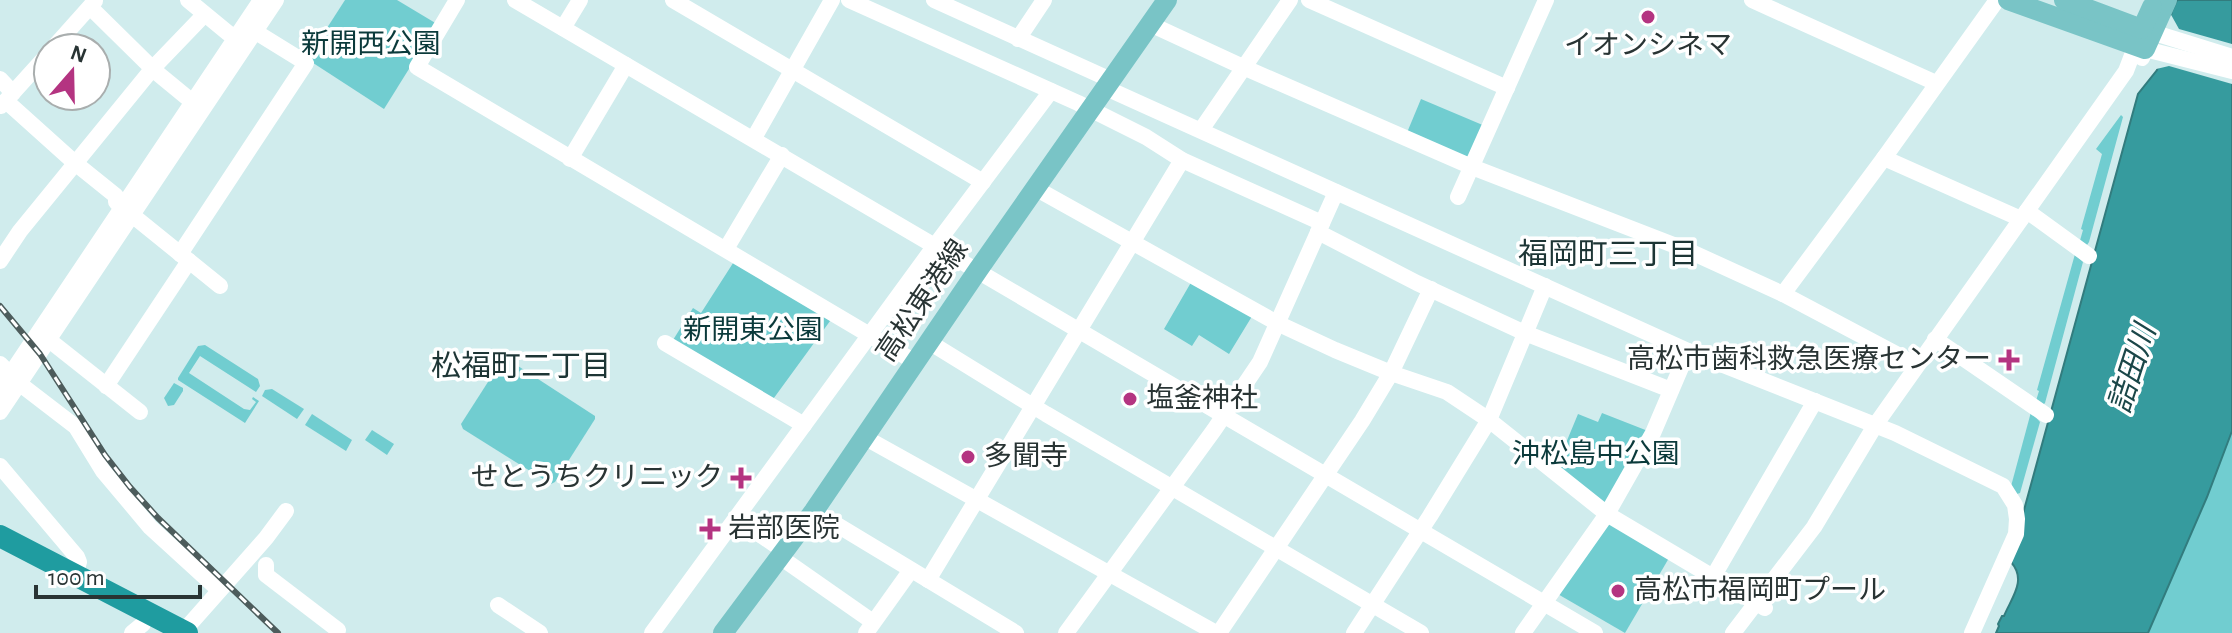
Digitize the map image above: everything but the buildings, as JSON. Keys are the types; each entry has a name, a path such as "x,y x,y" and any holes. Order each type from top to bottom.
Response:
{"highway":[{"path":"0,536 75,575 165,631"},
{"path":"0,551 165,631"}],"main road":[{"name":"高松東港線","path":"723,633 814,511 1167,0"},
{"path":"2008,0 2148,40"},
{"path":"2064,0 2148,40"},
{"path":"2148,40 2156,0"},
{"path":"2148,40 2167,0"}],"street":[{"path":"106,386 306,63 204,15 188,0"},
{"path":"246,34 261,0"},
{"path":"0,412 10,374 49,340 128,211 246,34 276,0"},
{"path":"457,0 417,67 915,362"},
{"path":"515,0 1595,633"},
{"path":"563,28 580,0"},
{"path":"673,0 983,182"},
{"path":"754,138 832,0"},
{"path":"849,0 1091,109 1146,137 1182,160 1320,227 1431,289 1525,333 1671,390"},
{"path":"934,0 1336,192 1688,351 1880,426 2003,486 2015,505 2016,534 1972,633"},
{"path":"1018,39 1044,0"},
{"path":"1201,130 1290,0"},
{"path":"1309,0 1507,88"},
{"path":"1458,197 1545,4 1527,0"},
{"path":"1783,294 1997,0"},
{"path":"1756,1 1936,83"},
{"path":"68,32 93,4 153,68 198,106"},
{"path":"0,261 20,231 153,68 204,15"},
{"path":"1150,24 1472,167 1689,251 1783,294 1917,365"},
{"path":"2148,40 2232,57"},
{"path":"2148,40 2232,71"},
{"path":"1880,426 2148,40"},
{"path":"570,159 626,65"},
{"path":"7,100 32,72"},
{"path":"0,79 7,100 116,196 116,202 220,286"},
{"path":"652,633 869,334 1051,91"},
{"path":"726,249 782,155"},
{"path":"1884,158 2028,216 2089,256"},
{"path":"928,580 1182,160"},
{"path":"1035,188 1277,323 1391,373 1447,392 1489,420 1607,514 1761,605"},
{"path":"1066,633 1260,362 1336,192"},
{"path":"0,390 128,211"},
{"path":"1354,633 1489,420 1545,286"},
{"path":"864,437 1217,633 1362,421 1391,373 1431,289"},
{"path":"49,340 140,412"},
{"path":"929,342 1421,633"},
{"path":"1734,633 1831,520 1880,426 1917,365 1940,342"},
{"path":"1940,342 2046,415"},
{"path":"665,343 804,425"},
{"path":"1523,633 1607,514 1653,433 1688,351"},
{"path":"10,374 76,427 103,471 150,527 219,590"},
{"path":"1713,577 1815,401"},
{"path":"0,466 77,557 79,562 75,575"},
{"path":"165,631 219,590 286,511"},
{"path":"814,511 1016,633"},
{"path":"736,518 869,628 911,570"},
{"path":"266,565 266,575 339,628"},
{"path":"498,605 540,633"},
{"path":"1746,633 1761,605"}],"green space":[{"name":"新開西公園","path":"345,0 397,0 437,24 384,109 307,59"},
{"path":"1421,99 1485,126 1471,158 1406,135"},
{"path":"2121,115 2123,117 2089,242 2087,245 2079,244 2102,154 2096,149"},
{"path":"2075,254 2083,262 2045,403 2035,404 2037,390"},
{"name":"新開東公園","path":"735,260 833,317 771,402 673,340 693,308 701,313"},
{"path":"1193,279 1254,313 1229,354 1199,335 1192,346 1164,329"},
{"path":"205,345 258,379 260,386 256,392 200,356 189,373 244,409 250,410 256,402 253,397 259,401 245,423 178,380 198,346"},
{"path":"504,357 595,416 551,484 463,429 461,424"},
{"path":"174,383 183,391 174,405 168,406 164,398"},
{"path":"272,389 304,409 297,419 262,396 265,390"},
{"path":"2031,412 2040,422 2020,493 2017,494 2010,490"},
{"name":"沖松島中公園","path":"1602,413 1648,431 1606,508 1556,467 1578,414 1598,422"},
{"path":"312,414 352,440 346,451 305,425"},
{"path":"372,430 394,444 387,455 365,440"},
{"path":"2232,431 2232,633 2148,633 2207,497"},
{"path":"1612,523 1669,558 1625,633 1556,593 1604,524"}],"water":[{"name":"詰田川","path":"2177,0 2232,0 2232,431 2148,633 1996,633 2018,582 2016,569 2011,562 2021,521 2138,94 2157,70"}],"pier":[{"path":"2169,11 2179,29 2232,44 2232,84 2169,66 2152,70"}],"railway":[{"path":"0,306 40,354 105,455 130,487 158,518 278,633"}],"place":[{"name":"イオンシネマ","path":"1648,17"},
{"name":"高松市歯科救急医療センター","path":"2009,360"},
{"name":"塩釜神社","path":"1130,399"},
{"name":"多聞寺","path":"968,457"},
{"name":"せとうちクリニック","path":"741,478"},
{"name":"岩部医院","path":"710,529"},
{"name":"高松市福岡町プール","path":"1618,591"}],"district":[{"name":"福岡町三丁目","path":"1608,255"},
{"name":"松福町二丁目","path":"521,367"}]}
